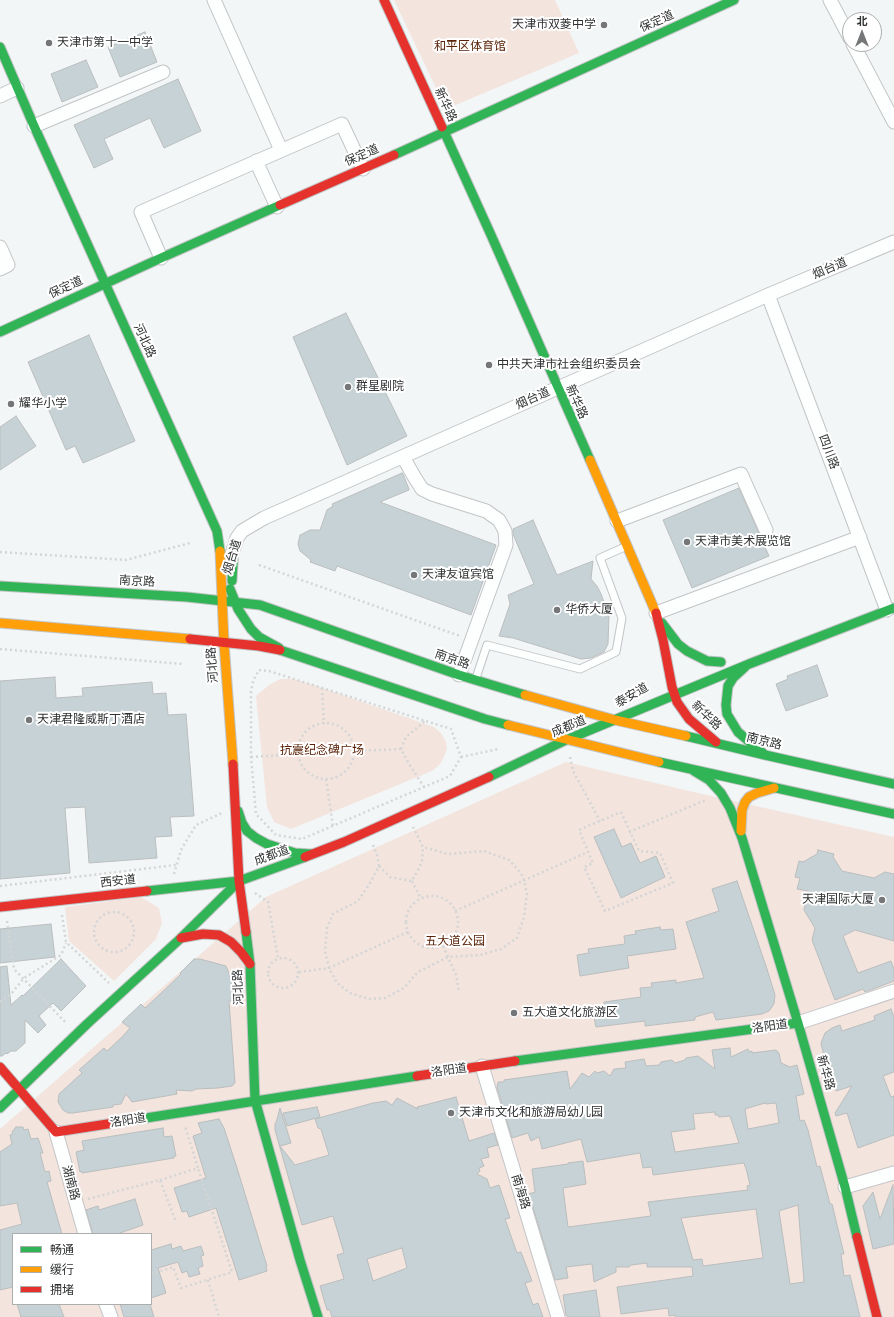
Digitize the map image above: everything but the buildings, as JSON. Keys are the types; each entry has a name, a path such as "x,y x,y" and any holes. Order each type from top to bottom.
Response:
{"street":[{"path":"214,0 281,150"},
{"name":"新华路","path":"384,0 491,235 557,388 617,521 656,614 664,640 673,691 681,708 689,719 716,742"},
{"name":"保定道","path":"0,332 104,283 363,169 734,0"},
{"path":"830,0 842,23"},
{"name":"河北路","path":"0,48 104,283 214,523 220,545 224,643 236,802 239,881 250,964 256,1100 300,1260 318,1317"},
{"path":"857,52 894,122"},
{"path":"34,126 163,72"},
{"path":"0,96 17,88"},
{"path":"161,258 141,212 256,161 342,124 363,169"},
{"path":"256,161 277,207"},
{"name":"烟台道","path":"222,601 237,538 242,531 264,518 768,295 894,242"},
{"path":"0,247 8,265 0,269"},
{"name":"四川路","path":"768,295 860,537 887,603"},
{"path":"403,457 414,478 422,489 432,494 486,512 498,520 505,531 506,546 459,675"},
{"path":"617,521 741,474 766,530"},
{"path":"707,669 725,661 707,661 687,651 678,644 656,614 860,537"},
{"path":"220,545 235,602 242,616 259,637 285,651"},
{"path":"234,546 232,579 235,602"},
{"name":"南京路","path":"0,586 187,597 260,605 459,675 615,720 894,784"},
{"name":"泰安道","path":"615,720 673,691 749,664 887,603"},
{"path":"0,622 258,646 285,651 485,719 693,770 894,814"},
{"path":"749,664 728,686 726,705 729,718 738,732 766,755"},
{"path":"663,680 668,668"},
{"name":"泰安道","path":"673,691 686,680"},
{"path":"615,720 645,697"},
{"name":"成都道","path":"0,1108 181,938 239,881 314,854 366,832 507,769 566,740 615,720"},
{"name":"新华路","path":"693,770 716,786 730,808 742,838 798,1023 845,1187 877,1317"},
{"name":"新华路","path":"742,838 741,819 745,802 749,797 757,793 774,788"},
{"path":"236,802 242,823 256,838 267,844 295,853 314,854"},
{"name":"西安道","path":"3,907 239,881"},
{"path":"181,938 203,934 219,935 231,942 250,964"},
{"name":"洛阳道","path":"56,1132 482,1066 798,1023 894,991"},
{"name":"南海路","path":"482,1066 558,1317"},
{"path":"0,1067 56,1132"},
{"name":"湖南路","path":"56,1132 85,1233"},
{"path":"845,1187 894,1173"},
{"path":"106,1305 111,1317"}],"lane":[{"path":"476,680 487,645 580,669 616,652 622,618 600,558 627,546"}],"path":[{"path":"0,552 126,560 190,543"},
{"path":"259,565 471,639"},
{"path":"0,650 183,664"},
{"path":"461,757 451,729 269,671 259,670 252,681 251,757 256,814 276,835 302,839 450,776 461,757 498,749"},
{"path":"322,688 324,724"},
{"path":"424,787 408,764 401,749 406,737 425,721"},
{"path":"331,724 340,727 347,733 352,742 354,751 348,769 333,778 326,779 315,777 308,772 302,765 298,754 298,748 301,739 313,726 331,724"},
{"path":"566,740 573,770 600,821"},
{"path":"354,751 401,749"},
{"path":"251,757 298,754"},
{"path":"326,779 333,826"},
{"path":"629,832 721,793"},
{"path":"174,888 173,876 181,850 196,825 222,813 221,806"},
{"path":"621,812 639,851 660,853 673,883 605,911 584,867 593,863 579,830 600,821 621,812"},
{"path":"406,814 423,847 422,862 412,881"},
{"path":"366,832 377,855 379,866 390,877 412,881"},
{"path":"379,866 358,901 334,914 327,928 325,951 329,968 337,983 350,993 369,999 385,998 404,988 418,972 448,957 480,955 501,949 517,938 522,924 527,894 521,872 509,860 484,851 448,854 423,847"},
{"path":"455,911 588,852"},
{"path":"0,886 176,865"},
{"path":"239,881 268,902 278,958"},
{"path":"412,881 421,899"},
{"path":"431,896 440,898 448,902 455,911 458,926 456,934 443,946 427,948 419,945 413,940 408,932 406,924 407,916 410,909 421,899 431,896"},
{"path":"0,1002 11,994 24,978 61,955 66,942 59,901"},
{"path":"3,907 14,969 76,1035"},
{"path":"112,912 119,912 125,915 134,926 135,933 130,946 118,952 112,952 100,947 94,936 96,923 105,914 112,912"},
{"path":"298,972 329,968 408,932"},
{"path":"66,942 120,994"},
{"path":"443,946 456,975 459,992"},
{"path":"278,958 287,958 292,960 298,967 296,982 292,985 282,988 272,983 268,974 270,964 278,958"},
{"path":"152,1274 173,1267 181,1288 232,1272 180,1113"},
{"path":"75,1203 198,1168"},
{"path":"160,1180 176,1222"},
{"path":"208,1280 219,1317"}],"green space":[{"name":"和平区体育馆","path":"394,0 555,0 579,53 446,109"},
{"name":"抗震纪念碑广场","path":"280,679 293,679 314,685 434,727 441,733 446,742 447,749 444,757 440,764 432,771 291,829 274,822 267,807 256,696 269,685"},
{"name":"五大道文化旅游区","path":"566,762 894,837 894,1317 0,1317 0,1129 266,897"},
{"path":"141,897 159,908 162,923 156,939 114,981 69,941 65,907"}],"traffic: fast":[{"path":"394,155 734,0"},
{"path":"0,47 34,126 217,531 220,551"},
{"path":"442,127 590,460"},
{"path":"0,332 280,205"},
{"path":"232,581 234,546"},
{"path":"0,586 187,597 260,605 459,675 525,695"},
{"path":"230,589 238,609 251,629 259,637 279,648"},
{"path":"489,777 566,740 749,664 894,608"},
{"path":"662,623 678,644 687,651 707,661 721,662"},
{"path":"280,650 485,719 508,725"},
{"path":"745,667 733,678 728,686 726,705 727,714 738,732 765,755"},
{"path":"686,736 894,784"},
{"path":"659,762 894,814"},
{"path":"694,771 709,780 721,793 730,808 742,838 798,1023 845,1187 857,1237"},
{"path":"238,811 242,823 247,831 256,838 267,844 295,853 311,854"},
{"path":"0,1108 87,1024 181,938 239,881 305,857"},
{"path":"147,891 239,881"},
{"path":"246,932 250,964 255,1100 300,1260 318,1317"},
{"path":"515,1061 798,1023"},
{"path":"133,1120 417,1076"}],"traffic: slow":[{"path":"590,460 656,613"},
{"path":"220,551 224,643 233,764"},
{"path":"0,623 190,639"},
{"path":"525,695 615,720 686,736"},
{"path":"508,725 659,762"},
{"path":"741,831 742,810 745,802 749,797 757,793 774,788"}],"traffic: jam":[{"path":"384,0 442,127"},
{"path":"280,205 394,155"},
{"path":"656,613 672,687 677,702 689,719 716,742"},
{"path":"190,639 259,646 280,650"},
{"path":"233,764 239,881 246,932"},
{"path":"305,857 344,842 489,777"},
{"path":"0,907 147,891"},
{"path":"181,938 203,934 219,935 231,942 250,964"},
{"path":"417,1076 515,1061"},
{"path":"0,1067 56,1132 133,1120"},
{"path":"857,1237 877,1317"}],"place":[{"name":"天津市双菱中学","path":"604,25"},
{"name":"天津市第十一中学","path":"49,43"},
{"name":"中共天津市社会组织委员会","path":"489,365"},
{"name":"群星剧院","path":"348,387"},
{"name":"耀华小学","path":"11,404"},
{"name":"天津市美术展览馆","path":"687,542"},
{"name":"天津友谊宾馆","path":"414,575"},
{"name":"华侨大厦","path":"557,610"},
{"name":"天津君隆威斯丁酒店","path":"29,720"},
{"name":"天津国际大厦","path":"882,900"},
{"name":"五大道文化旅游区","path":"514,1013"},
{"name":"天津市文化和旅游局幼儿园","path":"451,1113"}],"park label":[{"name":"五大道公园","path":"455,942"}]}
